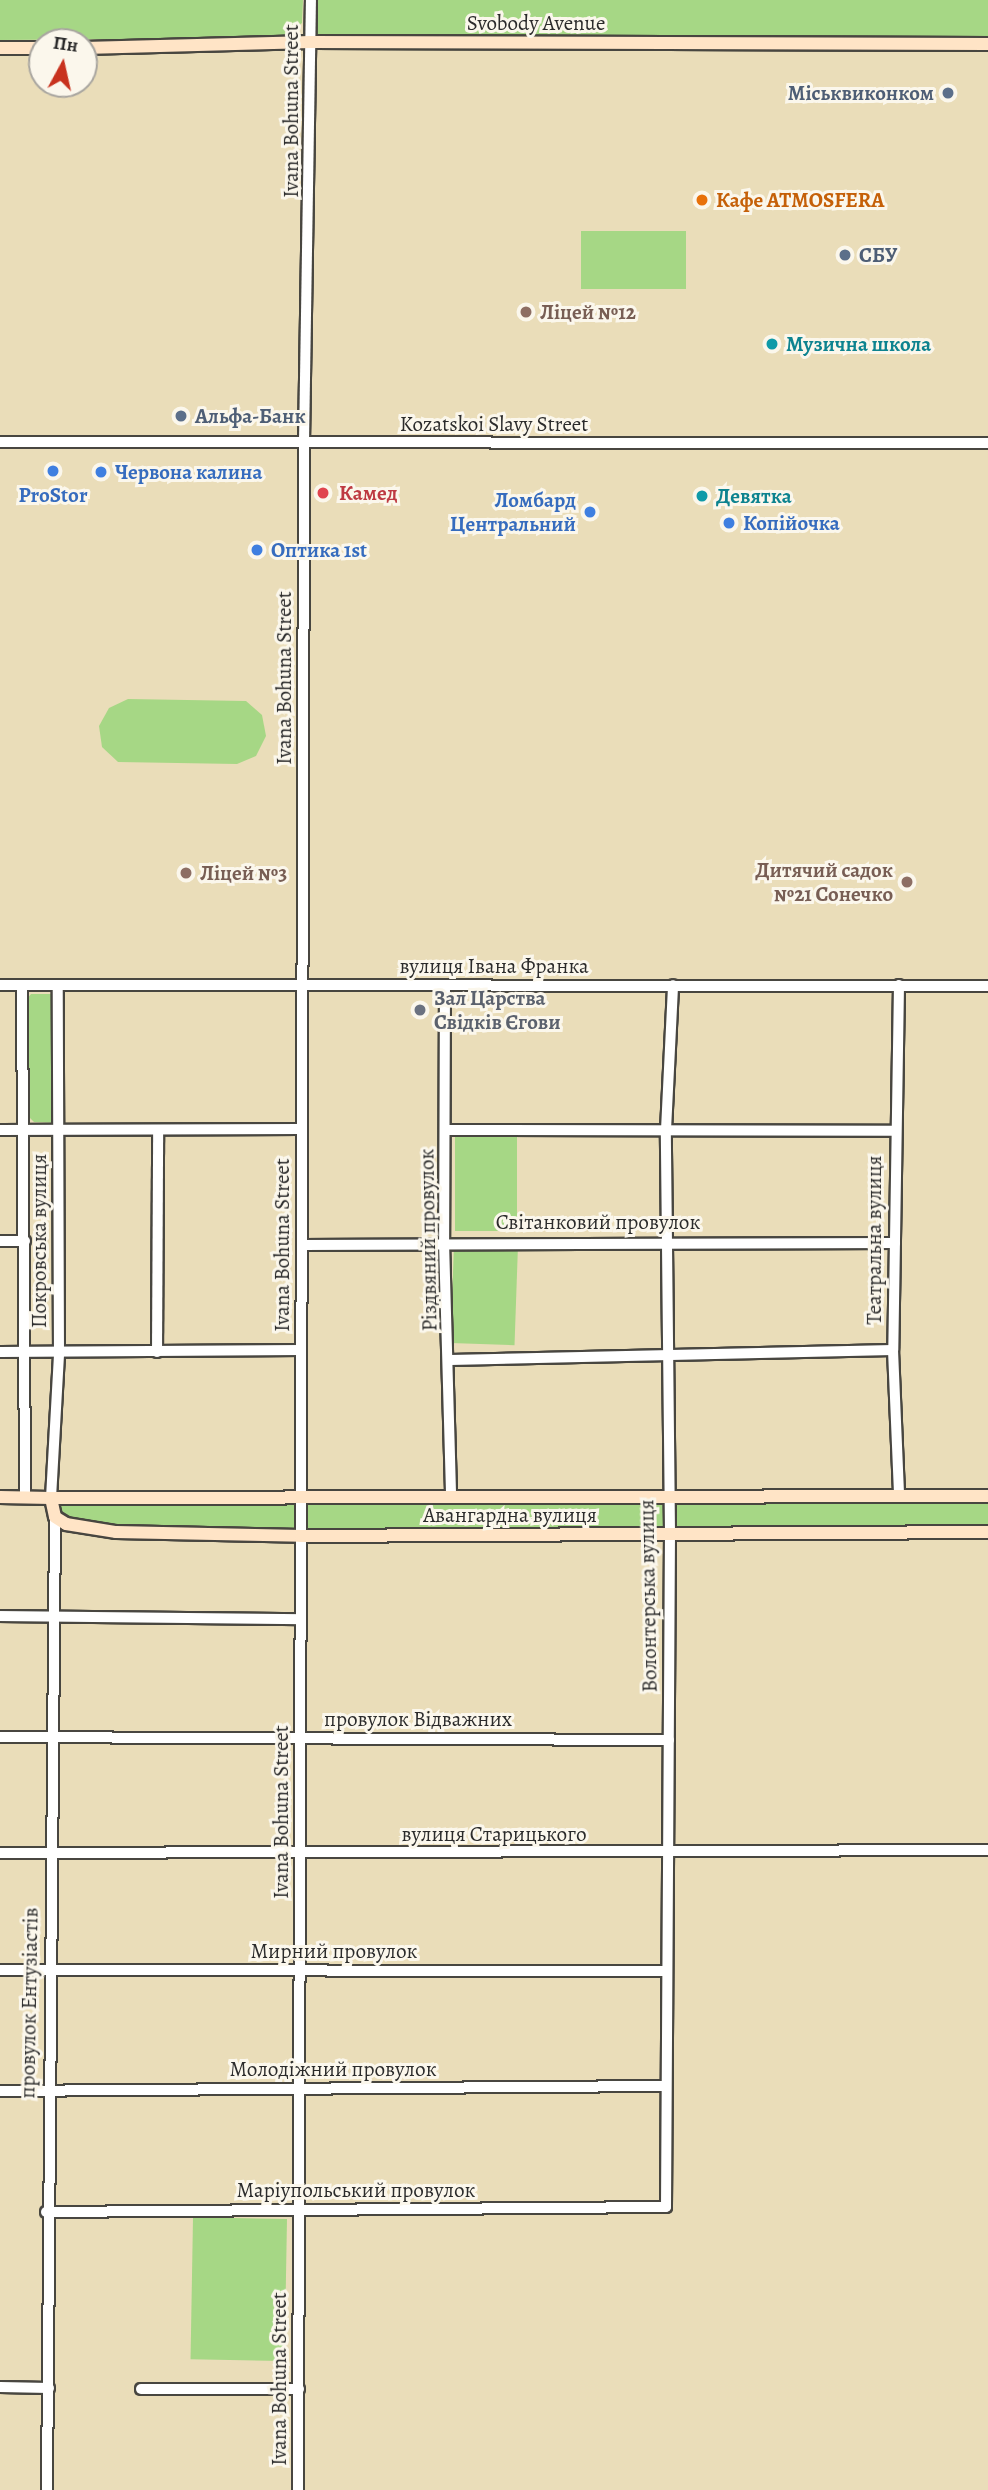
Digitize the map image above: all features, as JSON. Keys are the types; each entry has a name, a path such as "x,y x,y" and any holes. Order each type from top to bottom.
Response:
{"street":[{"name":"Ivana Bohuna Street","path":"298,2490 304,442 312,0"},
{"name":"Svobody Avenue","path":"98,48 311,42 988,44"},
{"path":"0,48 28,48"},
{"name":"Kozatskoi Slavy Street","path":"0,442 988,443"},
{"name":"вулиця Івана Франка","path":"0,985 988,986"},
{"name":"Покровська вулиця","path":"22,985 27,1352 25,1497"},
{"name":"Покровська вулиця","path":"51,1498 59,1354 58,985"},
{"name":"Різдвяний провулок","path":"445,985 444,1242 450,1360 452,1494"},
{"name":"Волонтерська вулиця","path":"666,2207 670,1532 666,1495 669,1355 666,1130 673,985"},
{"name":"Театральна вулиця","path":"899,985 894,1131 893,1350 899,1495"},
{"path":"0,1130 301,1129"},
{"path":"157,1352 158,1130"},
{"path":"445,1130 894,1131"},
{"path":"0,1241 24,1241"},
{"name":"Світанковий провулок","path":"302,1245 667,1241 895,1243"},
{"path":"0,1352 59,1354 301,1350"},
{"path":"450,1360 893,1350"},
{"name":"Авангардна вулиця","path":"0,1497 452,1494 988,1496"},
{"path":"51,1498 55,1517"},
{"name":"Авангардна вулиця","path":"55,1517 66,1524 116,1532 301,1536 988,1532"},
{"name":"провулок Ентузіастів","path":"47,2490 47,2090 55,1517"},
{"path":"0,1616 300,1619"},
{"name":"провулок Відважних","path":"0,1737 668,1740"},
{"name":"вулиця Старицького","path":"0,1853 988,1850"},
{"name":"Мирний провулок","path":"0,1970 667,1971"},
{"name":"Молодіжний провулок","path":"0,2091 666,2086"},
{"name":"Маріупольський провулок","path":"46,2212 666,2207"},
{"path":"0,2387 49,2388"},
{"path":"141,2389 299,2389"}],"green space":[{"path":"0,0 303,0 302,23 283,38 98,39 98,28 28,28 28,40 0,40"},
{"path":"316,0 988,0 988,39 319,37 315,31"},
{"path":"581,231 686,231 686,289 581,289"},
{"path":"128,699 246,701 262,715 266,736 256,756 237,764 118,762 102,747 99,726 109,708"},
{"path":"31,994 58,994 60,1123 34,1122 28,1116 27,999"},
{"path":"455,1134 517,1134 517,1231 455,1231"},
{"path":"454,1244 518,1246 515,1345 451,1343"},
{"path":"988,1496 988,1532 301,1536 66,1524 51,1498"},
{"path":"193,2217 287,2219 285,2361 191,2359"}],"place":[{"name":"Міськвиконком","path":"948,93"},
{"name":"Кафе ATMOSFERA","path":"702,200"},
{"name":"СБУ","path":"845,255"},
{"name":"Ліцей №12","path":"526,312"},
{"name":"Музична школа","path":"772,344"},
{"name":"Альфа-Банк","path":"181,416"},
{"name":"ProStor","path":"53,471"},
{"name":"Червона калина","path":"101,472"},
{"name":"Камед","path":"323,493"},
{"name":"Девятка","path":"702,496"},
{"name":"Ломбард Центральний","path":"590,512"},
{"name":"Копійочка","path":"729,523"},
{"name":"Оптика 1st","path":"257,550"},
{"name":"Ліцей №3","path":"186,873"},
{"name":"Дитячий садок №21 Сонечко","path":"907,882"},
{"name":"Зал Царства Свідків Єгови","path":"420,1010"}]}
